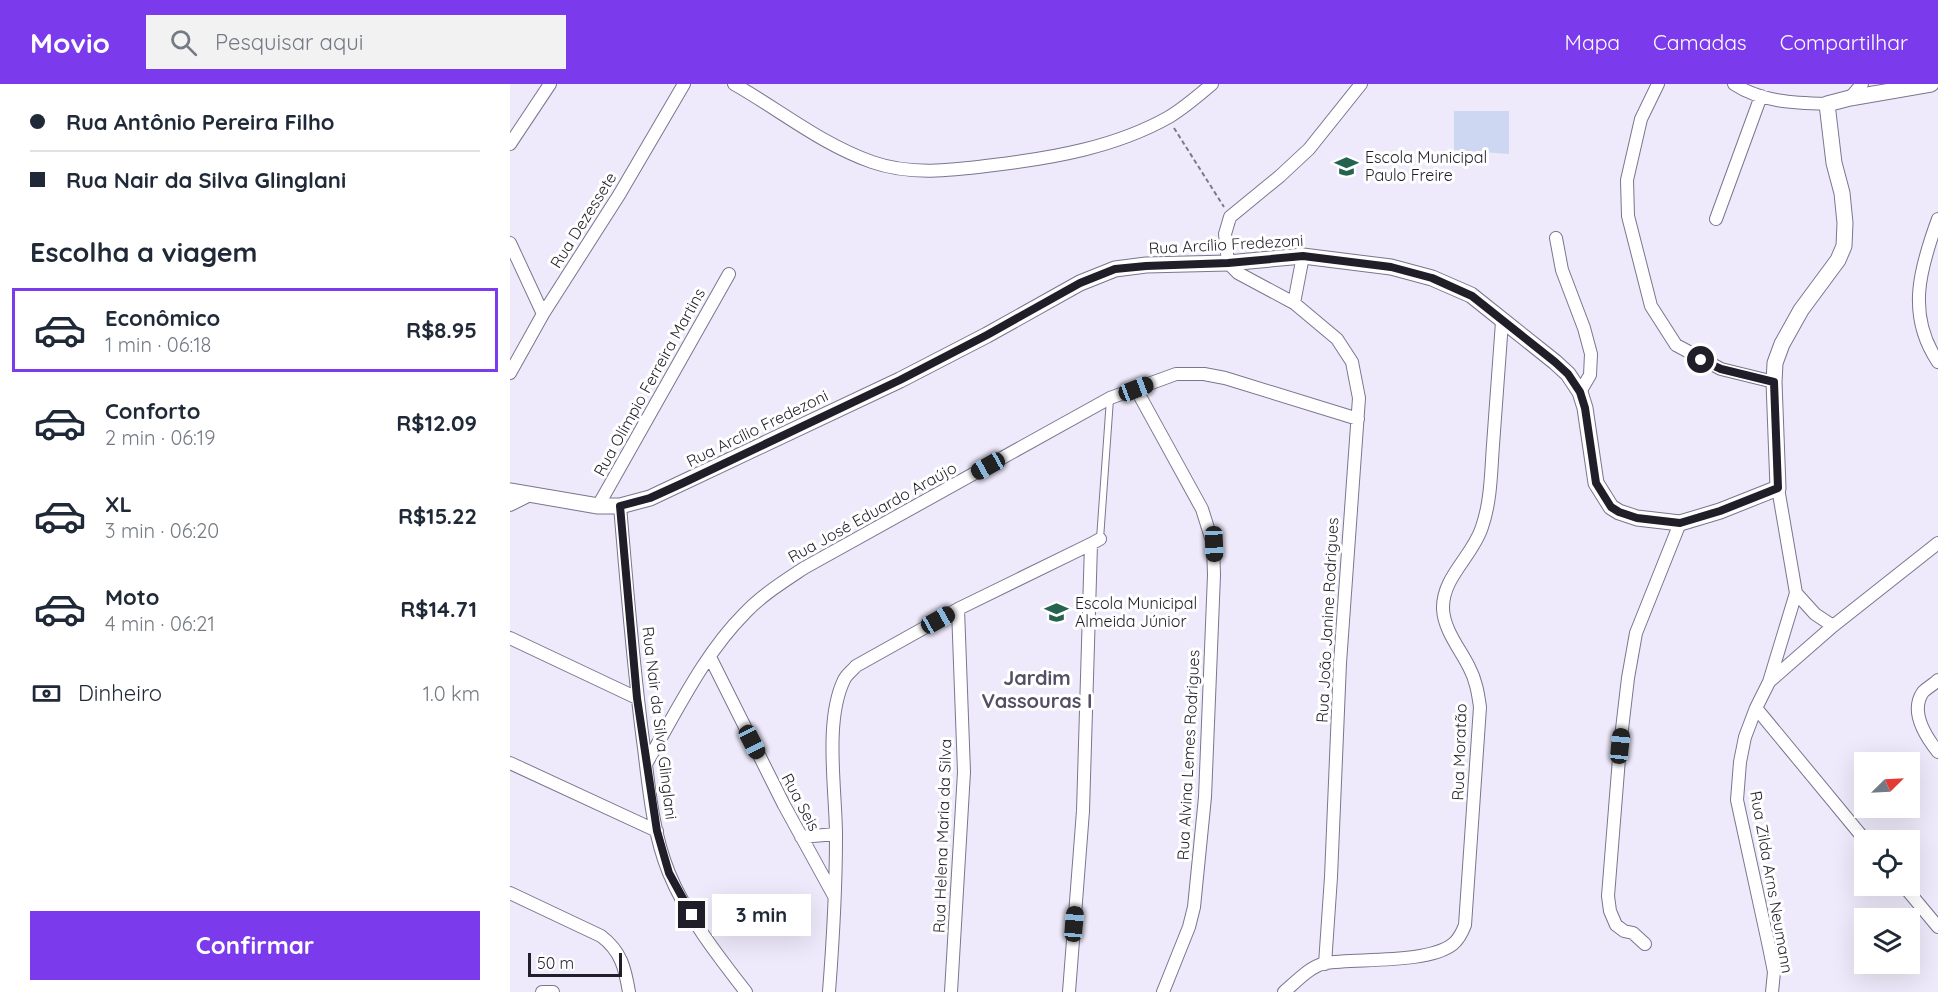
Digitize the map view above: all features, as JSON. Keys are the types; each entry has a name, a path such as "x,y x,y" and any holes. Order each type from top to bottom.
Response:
{"street":[{"path":"510,144 550,84"},
{"name":"Rua Dezessete","path":"510,373 543,314 620,195 684,84"},
{"path":"734,84 804,128 874,163 911,170 951,171 1038,160 1094,147 1168,117 1191,102 1212,84"},
{"path":"1228,263 1225,234 1230,218 1281,176 1309,149 1361,84"},
{"path":"1658,84 1641,119 1627,180 1628,216 1651,306 1676,345 1721,369 1774,382"},
{"path":"1734,84 1761,96 1792,102 1827,104 1931,84"},
{"path":"1850,98 1862,84"},
{"path":"1716,219 1761,96"},
{"path":"1769,682 1796,593 1778,488 1775,363 1782,344 1801,310 1838,260 1844,246 1845,224 1842,193 1834,163 1827,104"},
{"path":"1938,219 1925,254 1918,291 1921,324 1927,343 1938,362"},
{"path":"1556,238 1562,270 1584,328 1591,354 1590,375 1580,392"},
{"path":"510,243 543,314"},
{"path":"1294,303 1303,256"},
{"name":"Rua Arcílio Fredezoni","path":"510,491 598,506 620,506 650,498 900,380 1080,283 1115,269 1228,263 1303,256 1391,267 1432,278 1472,296 1568,374 1580,392 1585,408 1596,483 1611,507 1619,512 1637,518 1680,523 1720,511 1778,488"},
{"name":"Rua João Janine Rodrigues","path":"1228,263 1250,281 1294,303 1337,339 1352,362 1359,398 1340,663 1325,964"},
{"name":"Rua Olímpio Ferreira Martins","path":"598,506 729,274"},
{"name":"Rua Moratão","path":"1284,992 1312,968 1325,964 1396,959 1438,952 1452,945 1460,937 1465,925 1478,753 1479,707 1477,689 1470,669 1453,639 1443,611 1444,595 1451,578 1482,528 1489,495 1502,322"},
{"name":"Rua José Eduardo Araújo","path":"646,764 710,657 746,612 770,591 804,568 1110,398 1176,374 1204,374 1225,378 1358,419"},
{"name":"Rua Alvina Lemes Rodrigues","path":"1136,389 1189,483 1209,526 1214,544 1205,785 1196,891 1189,927 1162,992"},
{"path":"510,505 530,495"},
{"name":"Rua Nair da Silva Glinglani","path":"620,506 637,698 657,831 669,873 692,915 711,946 746,992"},
{"path":"1646,944 1633,933 1624,931 1616,925 1610,911 1608,896 1620,746 1636,633 1680,523"},
{"path":"829,992 836,834 832,749 837,705 844,679 856,666 958,609 1095,542 1083,812 1069,992"},
{"path":"1769,682 1833,626 1938,543"},
{"path":"1796,593 1815,614 1833,626"},
{"name":"Rua Helena Maria da Silva","path":"951,992 964,772 958,609"},
{"path":"510,638 637,698"},
{"name":"Rua Seis","path":"710,657 801,837 835,897"},
{"path":"1938,680 1922,693 1917,712 1924,735 1938,752"},
{"name":"Rua Zilda Arns Neumann","path":"1769,682 1745,737 1740,762 1737,800 1774,972 1773,992"},
{"path":"1756,708 1857,830"},
{"path":"510,763 657,831"},
{"path":"801,837 836,834"},
{"path":"510,893 610,942 619,952 629,992"},
{"path":"1912,896 1938,927"},
{"path":"542,992 553,992"}],"lane":[{"path":"1095,542 1110,398"}],"path":[{"path":"1168,117 1230,218"}],"building":[{"path":"1454,111 1509,111 1509,154 1454,150"}],"place":[{"name":"Escola Municipal Paulo Freire","path":"1347,166"},
{"name":"Escola Municipal Almeida Júnior","path":"1057,612"}],"district":[{"name":"Jardim Vassouras I","path":"1037,690"}],"route":[{"path":"692,915 669,873 657,831 637,698 620,506 650,498 900,380 1080,283 1115,269 1228,263 1303,256 1391,267 1432,278 1472,296 1568,374 1580,392 1585,408 1596,483 1611,507 1637,518 1680,523 1720,511 1778,488 1774,382 1721,369 1701,360"}]}
